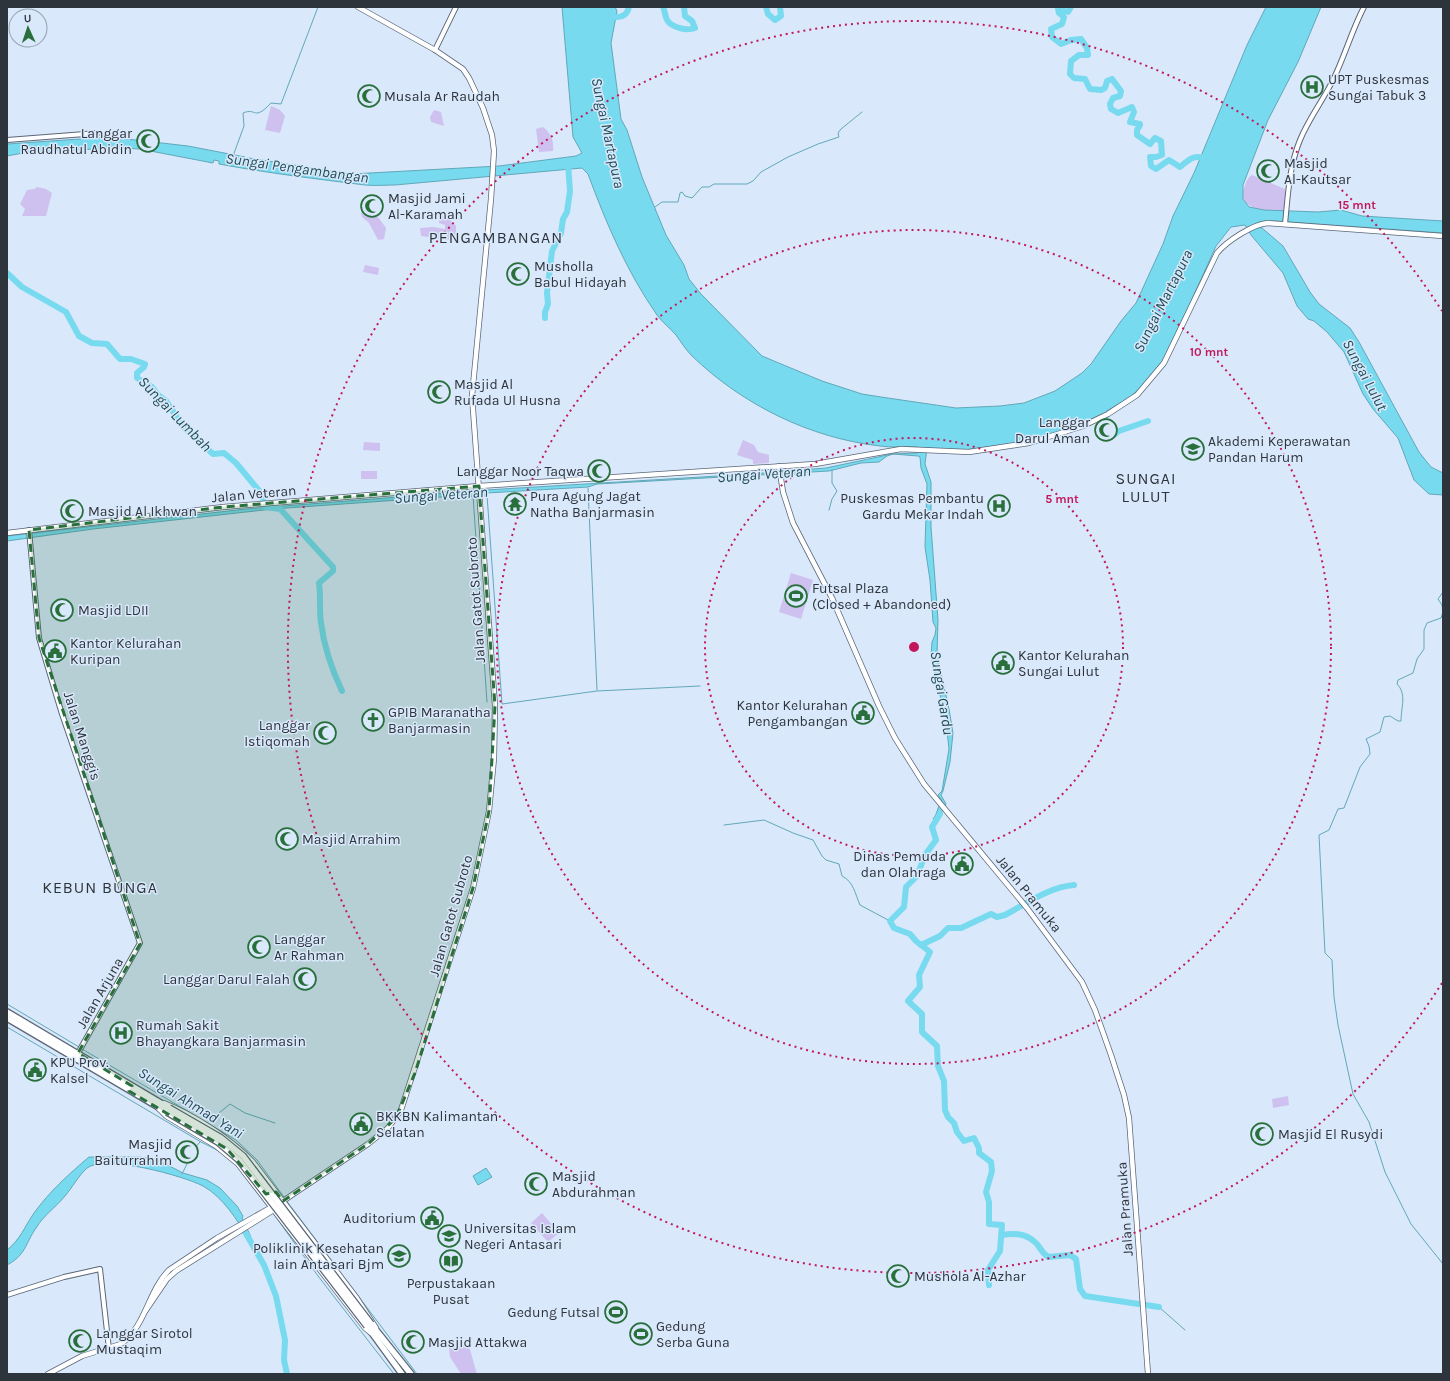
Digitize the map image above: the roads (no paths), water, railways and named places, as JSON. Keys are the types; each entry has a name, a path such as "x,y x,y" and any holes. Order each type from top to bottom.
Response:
{"highway":[{"path":"7,1012 79,1052 99,1069"},
{"path":"7,1018 131,1088 160,1102 168,1110"},
{"path":"131,1088 157,1107 168,1110 221,1138 243,1156 369,1325 372,1334 402,1374"},
{"path":"369,1325 378,1330 411,1374"}],"main road":[{"name":"Jalan Gatot Subroto","path":"240,1227 270,1210 368,1144 388,1128 401,1110 473,888 489,811 494,758 495,706 472,396 493,177 494,151 492,135 483,108 471,81 460,67 435,50 358,7"},
{"name":"Jalan Veteran","path":"7,533 29,532 264,503 780,471 898,450 969,452 1029,443 1071,431 1102,417 1137,394 1160,369 1172,350 1217,253 1244,232 1262,224 1286,223"},
{"path":"1286,223 1443,236"},
{"name":"Jalan Pramuka","path":"780,471 785,502 793,523 832,598 887,723 916,772 938,801 1027,908 1082,982 1095,1010 1126,1100 1130,1123 1148,1374"},
{"path":"160,1102 174,1107 233,1142 253,1162 267,1181 271,1189 270,1194 266,1194 256,1187"},
{"path":"157,1107 171,1119 225,1152 238,1164 256,1187 270,1210 287,1228 365,1328 372,1334"},
{"path":"267,1181 286,1199 298,1220 356,1297 378,1330"},
{"path":"287,1228 287,1218 290,1217 298,1220"},
{"path":"48,1374 82,1356 109,1349 127,1340 171,1275 240,1227"},
{"path":"146,1310 147,1302 163,1275 240,1227"}],"street":[{"path":"435,50 456,7"},
{"path":"1286,223 1291,170 1300,139 1334,78 1349,39 1364,7"},
{"path":"7,140 98,132"},
{"name":"Jalan Manggis","path":"29,532 39,638 61,711 140,943"},
{"name":"Jalan Arjuna","path":"79,1052 82,1044 140,943"},
{"path":"7,1295 64,1277 100,1269 109,1349"}],"water":[{"path":"562,7 615,7 617,11 611,43 621,119 627,130 642,177 666,235 684,265 689,279 701,294 762,356 822,381 862,394 956,408 1000,406 1024,403 1055,391 1082,373 1091,364 1121,321 1136,303 1163,244 1173,216 1194,173 1247,45 1266,7 1321,7 1298,62 1268,120 1243,185 1243,199 1249,207 1264,210 1318,212 1341,210 1362,216 1443,221 1443,233 1276,221 1259,222 1262,228 1283,246 1310,292 1319,304 1350,328 1419,452 1431,467 1443,473 1443,495 1429,494 1414,480 1398,438 1373,409 1363,394 1344,352 1327,332 1314,321 1308,319 1297,306 1283,273 1251,235 1245,225 1231,227 1216,246 1166,357 1149,380 1130,397 1100,415 1064,432 1022,443 955,451 927,448 925,464 931,482 931,527 938,620 937,655 953,733 950,762 941,795 946,804 937,821 933,819 942,801 938,795 942,791 949,749 946,721 931,656 932,642 936,628 933,622 930,580 925,547 927,484 921,468 920,457 918,456 893,454 887,456 879,462 861,463 829,471 597,484 588,487 487,493 485,496 441,497 273,509 93,529 7,541 7,536 246,509 474,491 477,493 486,490 826,468 892,454 917,453 917,447 885,447 854,442 803,427 755,404 712,374 690,354 676,335 659,318 646,299 618,247 588,174 582,168 395,185 365,185 255,170 219,164 219,161 214,160 213,163 140,149 120,148 28,152 7,156 7,144 109,137 188,146 245,157 244,162 248,163 249,158 351,174 499,166 576,156 582,153 573,137"},
{"path":"89,1157 138,1157 156,1159 183,1173 207,1180 220,1188 237,1206 243,1216 242,1218 251,1237 249,1239 217,1196 203,1186 163,1172 145,1168 127,1165 96,1164 84,1171 65,1196 39,1223 22,1253 7,1265 7,1250 19,1237 40,1205 60,1183"},
{"path":"486,1168 492,1177 478,1185 473,1176"}],"waterway":[{"name":"Sungai Pengambangan","path":"233,156 244,126 243,113 258,113 271,103 281,104 318,7"},
{"path":"607,17 618,17 624,15 628,11 629,7"},
{"path":"663,7 667,20 672,25 684,29 695,28 692,21 685,16 684,7"},
{"path":"766,7 768,14 775,20 781,16 780,7"},
{"path":"1071,7 1068,12 1058,9 1059,13 1064,17 1062,24 1051,29 1052,37 1061,44 1071,40 1081,39 1087,48 1088,55 1079,55 1071,61 1070,74 1074,78 1085,79 1090,89 1101,90 1105,88 1107,81 1112,79 1121,91 1120,96 1113,98 1110,104 1111,109 1118,113 1132,107 1134,112 1130,122 1140,124 1137,130 1137,135 1150,144 1155,138 1161,141 1162,155 1150,157 1151,166 1156,169 1169,160 1180,167 1195,157 1207,159"},
{"path":"655,207 662,202 678,202 680,193 682,192 685,196 692,198 702,187 709,187 714,184 747,184 753,181 761,172 788,157 839,137 838,133 841,129 862,112"},
{"path":"545,318 545,312 548,304 547,293 552,251 561,233 563,219 567,212 570,191 568,164"},
{"name":"Sungai Lumbah","path":"7,273 22,287 66,312 79,336 92,343 107,344 120,359 131,359 145,364 144,367 137,373 137,378 152,387 158,395 166,401 184,428 213,454 224,453 236,463 261,493 265,507 280,509 333,567 333,571 319,583 320,618 329,658 342,691"},
{"path":"1103,410 1110,433 1114,435 1119,431 1148,421"},
{"path":"829,510 832,499 837,491 832,483 832,470"},
{"path":"588,488 597,690"},
{"name":"Sungai Veteran","path":"473,495 487,702"},
{"name":"Sungai Veteran","path":"487,495 502,704 597,691 700,686"},
{"path":"1443,568 1443,576"},
{"path":"1443,592 1438,599 1442,605 1443,611"},
{"path":"1443,612 1441,618 1427,623 1424,630 1424,649 1417,659 1413,673 1398,680 1397,684 1403,696 1401,721 1398,721 1390,716 1384,717 1380,732 1366,739 1370,754 1360,767 1344,808 1338,809 1329,830 1319,835 1325,953 1332,960 1334,997 1338,1025 1353,1094 1369,1122 1385,1172 1411,1224 1443,1264"},
{"name":"Sungai Gardu","path":"940,814 932,827 936,840 925,855 917,876 906,887 904,907 890,921 894,928 910,934 930,952 919,975 920,987 908,1001 922,1014 922,1032 937,1046 938,1066 944,1081 945,1110 948,1117 954,1123 957,1132 964,1141 974,1138 979,1148 979,1153 991,1162 992,1171 986,1192 989,1202 989,1224 1002,1225 1000,1251 988,1270 989,1285"},
{"path":"724,825 764,820 813,840 826,860 839,864 842,876 852,885 860,905 890,921"},
{"path":"921,945 940,936 948,928 961,928 991,914 997,917 1005,915 1047,892 1065,886 1074,885"},
{"name":"Sungai Ahmad Yani","path":"7,1004 79,1047"},
{"name":"Sungai Ahmad Yani","path":"7,1027 217,1150"},
{"name":"Sungai Ahmad Yani","path":"82,1049 196,1116"},
{"path":"208,1122 230,1104 245,1113 275,1123"},
{"name":"Sungai Ahmad Yani","path":"204,1121 236,1140 257,1160 284,1197"},
{"path":"182,1174 195,1148 200,1142"},
{"name":"Sungai Ahmad Yani","path":"235,1164 268,1207"},
{"name":"Sungai Ahmad Yani","path":"286,1200 417,1374"},
{"name":"Sungai Ahmad Yani","path":"273,1213 318,1276 394,1374"},
{"path":"245,1232 264,1265 276,1296 285,1340 284,1360 287,1374"},
{"path":"1002,1235 1015,1234 1028,1237 1036,1243 1048,1257 1070,1255 1076,1259 1080,1289 1085,1296 1159,1307"},
{"path":"1159,1307 1185,1330"}],"place":[{"name":"UPT Puskesmas Sungai Tabuk 3","path":"1312,87"},
{"name":"Musala Ar Raudah","path":"369,96"},
{"name":"Langgar Raudhatul Abidin","path":"148,141"},
{"name":"Masjid Al-Kautsar","path":"1268,171"},
{"name":"Masjid Jami Al-Karamah","path":"372,206"},
{"name":"Musholla Babul Hidayah","path":"518,274"},
{"name":"Masjid Al Rufada Ul Husna","path":"439,392"},
{"name":"Langgar Darul Aman","path":"1106,430"},
{"name":"Akademi Keperawatan Pandan Harum","path":"1193,449"},
{"name":"Langgar Noor Taqwa","path":"599,471"},
{"name":"Pura Agung Jagat Natha Banjarmasin","path":"515,504"},
{"name":"Puskesmas Pembantu Gardu Mekar Indah","path":"999,506"},
{"name":"Masjid Al Ikhwan","path":"72,511"},
{"name":"Futsal Plaza (Closed + Abandoned)","path":"796,596"},
{"name":"Masjid LDII","path":"62,610"},
{"name":"Kantor Kelurahan Kuripan","path":"55,651"},
{"name":"Kantor Kelurahan Sungai Lulut","path":"1003,663"},
{"name":"Kantor Kelurahan Pengambangan","path":"863,713"},
{"name":"GPIB Maranatha Banjarmasin","path":"373,720"},
{"name":"Langgar Istiqomah","path":"325,733"},
{"name":"Masjid Arrahim","path":"287,839"},
{"name":"Dinas Pemuda dan Olahraga","path":"962,864"},
{"name":"Langgar Ar Rahman","path":"259,947"},
{"name":"Langgar Darul Falah","path":"305,979"},
{"name":"Rumah Sakit Bhayangkara Banjarmasin","path":"121,1033"},
{"name":"KPU Prov. Kalsel","path":"35,1070"},
{"name":"BKKBN Kalimantan Selatan","path":"361,1124"},
{"name":"Masjid El Rusydi","path":"1262,1134"},
{"name":"Masjid Baiturrahim","path":"187,1152"},
{"name":"Masjid Abdurahman","path":"536,1184"},
{"name":"Auditorium","path":"432,1218"},
{"name":"Universitas Islam Negeri Antasari","path":"449,1236"},
{"name":"Poliklinik Kesehatan Iain Antasari Bjm","path":"399,1256"},
{"name":"Perpustakaan Pusat","path":"451,1261"},
{"name":"Mushola Al-Azhar","path":"898,1276"},
{"name":"Gedung Futsal","path":"616,1312"},
{"name":"Gedung Serba Guna","path":"641,1334"},
{"name":"Langgar Sirotol Mustaqim","path":"80,1341"},
{"name":"Masjid Attakwa","path":"413,1342"}],"district":[{"name":"PENGAMBANGAN","path":"496,237"},
{"name":"SUNGAI LULUT","path":"1146,487"},
{"name":"KEBUN BUNGA","path":"100,887"}],"water label":[{"name":"Sungai Martapura","path":"608,133"},
{"name":"Sungai Martapura","path":"1163,301"},
{"name":"Sungai Lulut","path":"1365,375"}]}
